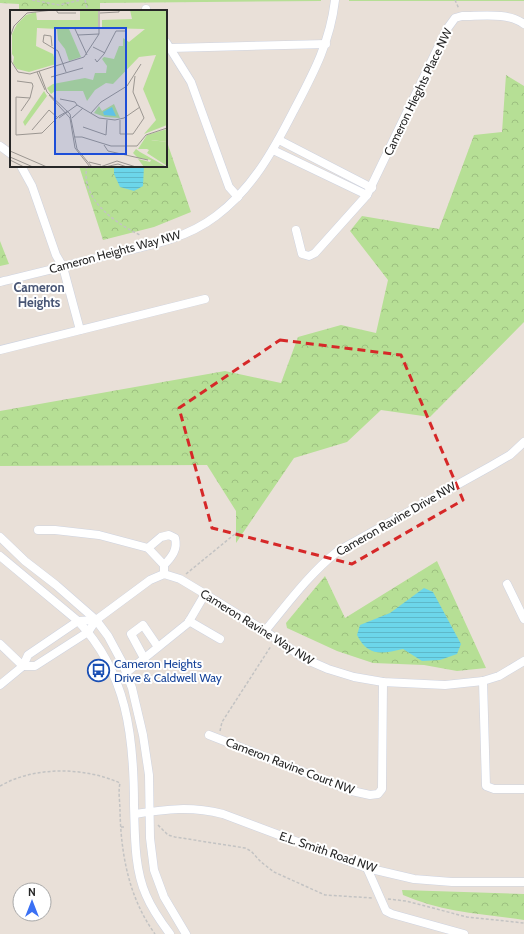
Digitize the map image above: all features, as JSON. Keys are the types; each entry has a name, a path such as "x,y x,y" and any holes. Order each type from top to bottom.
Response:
{"street":[{"name":"Cameron Heights Way NW","path":"0,282 178,237 216,216 238,197 262,168 279,140 319,63 326,44 335,0"},
{"name":"Cameron Hieghts Place NW","path":"296,230 302,254 309,256 315,253 367,195 372,188 452,21 462,16 508,16 517,18 524,24"},
{"path":"169,45 326,44"},
{"path":"169,45 191,82 229,187 238,197"},
{"path":"279,140 372,188"},
{"path":"0,146 10,153"},
{"path":"273,150 367,195"},
{"path":"22,167 32,186 56,255 63,267 80,330"},
{"path":"0,350 205,299"},
{"name":"Cameron Ravine Drive NW","path":"265,631 311,576 324,562 338,551 510,455 524,442"},
{"path":"38,530 55,530 100,535 148,548 164,564"},
{"path":"0,644 23,666 35,666 88,632 96,620 150,580 164,574 164,564 174,552 177,544 175,538 169,535 162,537 148,548"},
{"path":"0,537 25,561 56,585 96,620 108,636 126,673 132,688 143,735 149,775 149,826 154,870 164,897 186,934"},
{"path":"0,556 78,621 88,632 119,685 127,715 134,760 134,814 137,857 145,894 170,934"},
{"name":"Cameron Ravine Way NW","path":"164,574 180,579 205,594 265,631 305,659 328,669 354,677 383,682 445,684 483,681 499,676 524,661"},
{"path":"507,584 524,619"},
{"path":"126,673 189,621 205,594"},
{"path":"0,685 23,666 28,655 78,621 96,620"},
{"path":"189,621 220,640"},
{"path":"144,658 131,634 143,625 158,647"},
{"path":"483,681 486,786 494,789 524,789"},
{"name":"Cameron Ravine Court NW","path":"209,735 352,791 370,795 378,794 382,789 383,682"},
{"name":"E.L. Smith Road NW","path":"134,814 184,808 203,809 223,814 367,868 414,879 452,882 524,882"},
{"path":"367,868 386,911 464,934"}],"path":[{"path":"32,0 59,5 81,0"},
{"path":"85,0 88,10"},
{"path":"87,167 87,177 90,189 98,205 116,222 140,235"},
{"path":"180,579 241,529"},
{"path":"218,738 222,722 275,639"},
{"path":"0,786 21,777 54,770 87,774 110,779 120,783"},
{"path":"149,826 158,825 168,835 175,837 245,848 251,851 274,872 325,896 379,898 406,901 467,916 524,923"},
{"path":"121,827 135,827"}],"highlighted area":[{"path":"280,340 401,355 463,500 352,564 212,528 179,408"}],"green space":[{"path":"0,0 321,0 100,3 100,10 19,10 19,4 0,3"},
{"path":"524,0 524,1 349,1"},
{"path":"506,75 524,86 524,322 430,417 381,410 347,442 294,458 236,543 236,511 207,465 0,466 0,411 225,371 281,383 298,337 341,325 376,333 388,280 350,231 362,216 439,229 474,135 502,132"},
{"path":"167,142 191,212 154,227 103,240 79,167 167,167"},
{"path":"0,241 9,264 0,266"},
{"path":"437,561 486,668 457,671 424,665 373,663 337,651 287,628 286,623 325,576 345,618"},
{"path":"402,890 524,894 524,920 447,909 417,901 403,895"}],"water":[{"path":"114,167 144,167 143,186 134,191 120,187 114,174"},
{"path":"424,588 433,592 461,644 457,654 440,660 422,661 403,649 382,653 376,652 366,647 361,642 357,635 360,625 390,613"}],"place":[{"name":"Cameron Heights Drive & Caldwell Way","path":"99,671"}],"district":[{"name":"Cameron Heights","path":"39,294"}]}
